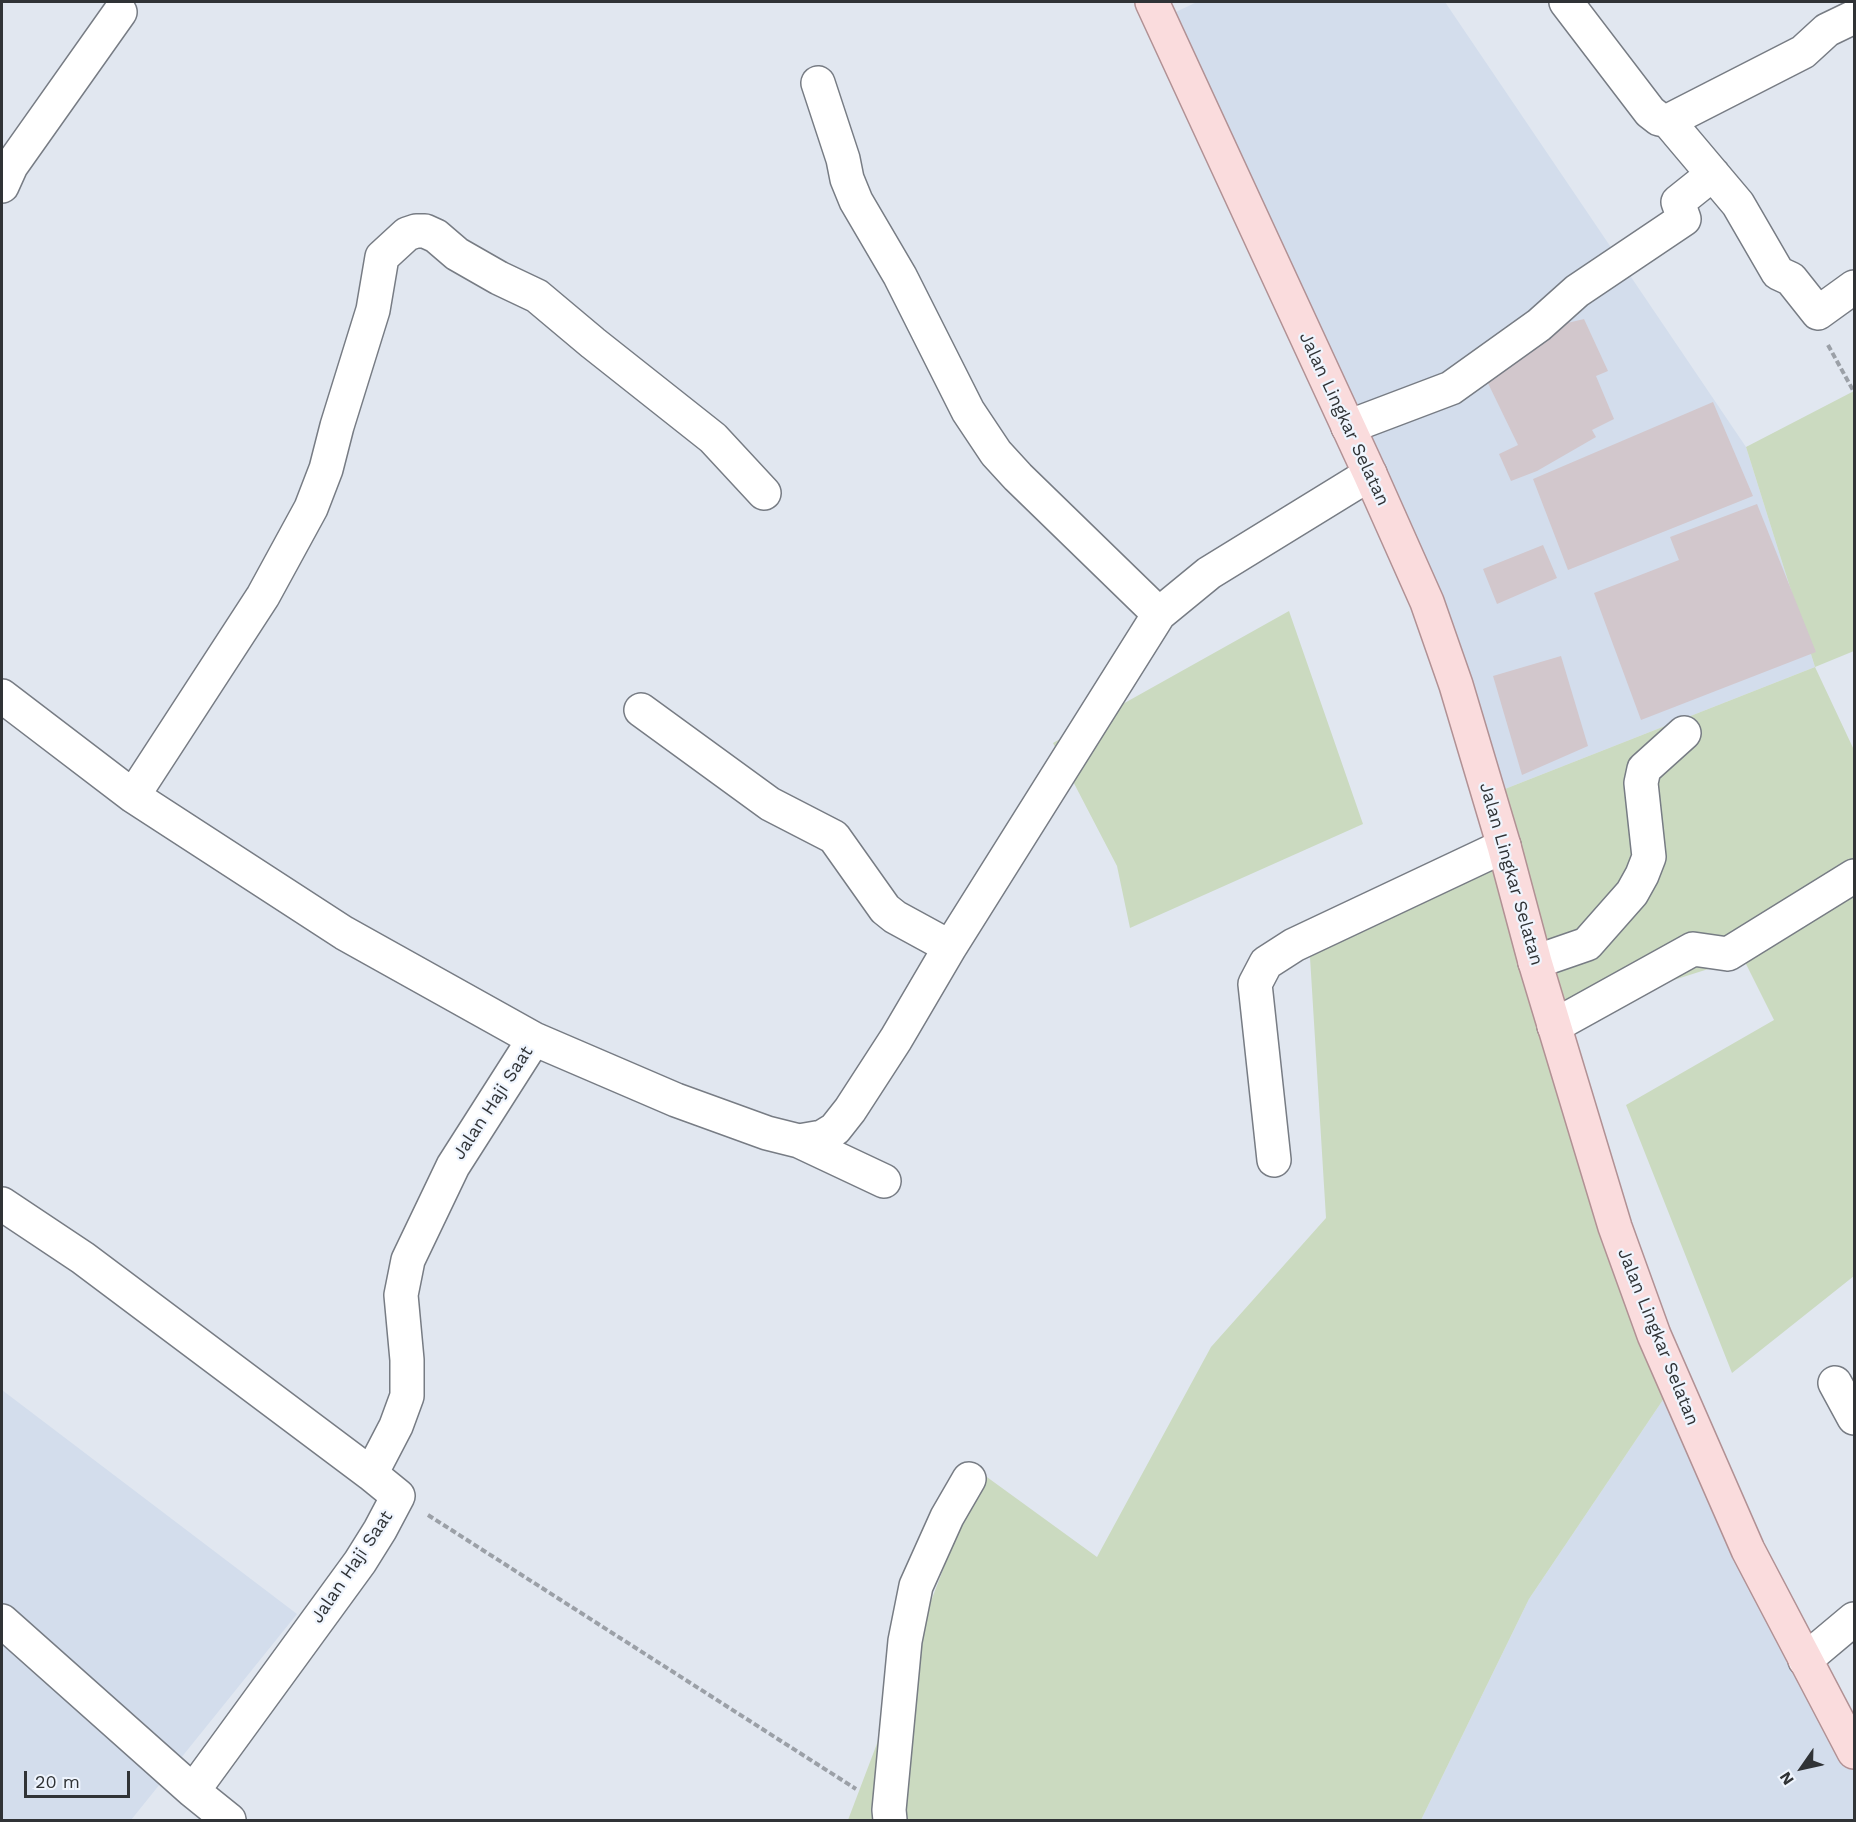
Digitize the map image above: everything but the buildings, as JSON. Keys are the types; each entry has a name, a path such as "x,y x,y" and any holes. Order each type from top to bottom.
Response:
{"main road":[{"name":"Jalan Lingkar Selatan","path":"1152,2 1370,474 1431,612 1456,685 1504,846 1535,963 1615,1227 1654,1335 1748,1550 1854,1752"}],"street":[{"path":"1566,2 1650,112 1659,119 1668,121 1738,204 1778,273 1791,279 1818,312 1854,287"},
{"path":"2,186 11,166 121,5"},
{"path":"1668,121 1803,52 1827,30 1854,16"},
{"path":"818,83 843,159 847,179 856,201 900,276 968,411 996,453 1018,477 1159,614"},
{"path":"1348,427 1451,388 1539,325 1577,291 1684,219 1678,202 1713,174"},
{"path":"133,796 263,596 311,508 326,469 373,310 382,257 407,234 425,231 436,236 457,254 537,296 593,344 713,438 764,493"},
{"path":"799,1141 822,1137 835,1129 850,1110 1159,614 1209,573 1370,474"},
{"path":"2,696 133,796 344,933 534,1039 676,1100 767,1133 799,1141 884,1181"},
{"path":"640,710 770,804 834,837 885,909 895,917 950,947"},
{"path":"1535,963 1587,944 1632,893 1649,856 1641,783 1644,769 1684,733"},
{"path":"1274,1160 1255,984 1266,963 1294,945 1504,846"},
{"path":"1554,1026 1693,949 1728,954 1854,876"},
{"name":"Jalan Haji Saat","path":"193,1791 360,1562 398,1496 371,1474 396,1426 407,1396 407,1360 401,1294 408,1260 453,1166 534,1039"},
{"path":"2,1204 83,1258 371,1474"},
{"path":"1835,1383 1854,1418"},
{"path":"890,1815 905,1641 916,1586 947,1517 969,1479"},
{"path":"1805,1660 1854,1619"},
{"path":"2,1622 229,1821"}],"path":[{"path":"1818,312 1815,322 1854,392"},
{"path":"398,1496 890,1815"}],"shaded area":[{"path":"1197,2 1445,2 1746,447 1815,667 1482,798 1394,496 1163,18"},
{"path":"1677,1379 1854,1730 1854,1820 1421,1820 1529,1599"},
{"path":"2,1390 297,1614 131,1820 2,1820"}],"green space":[{"path":"1854,391 1854,651 1815,667 1746,447"},
{"path":"1289,611 1363,824 1130,928 1117,866 1053,743"},
{"path":"1815,667 1854,750 1854,1276 1732,1373 1626,1105 1774,1020 1743,958 1554,1018 1677,1379 1529,1599 1421,1820 848,1820 980,1472 1097,1557 1211,1347 1326,1218 1309,941 1500,861 1482,798"}]}
